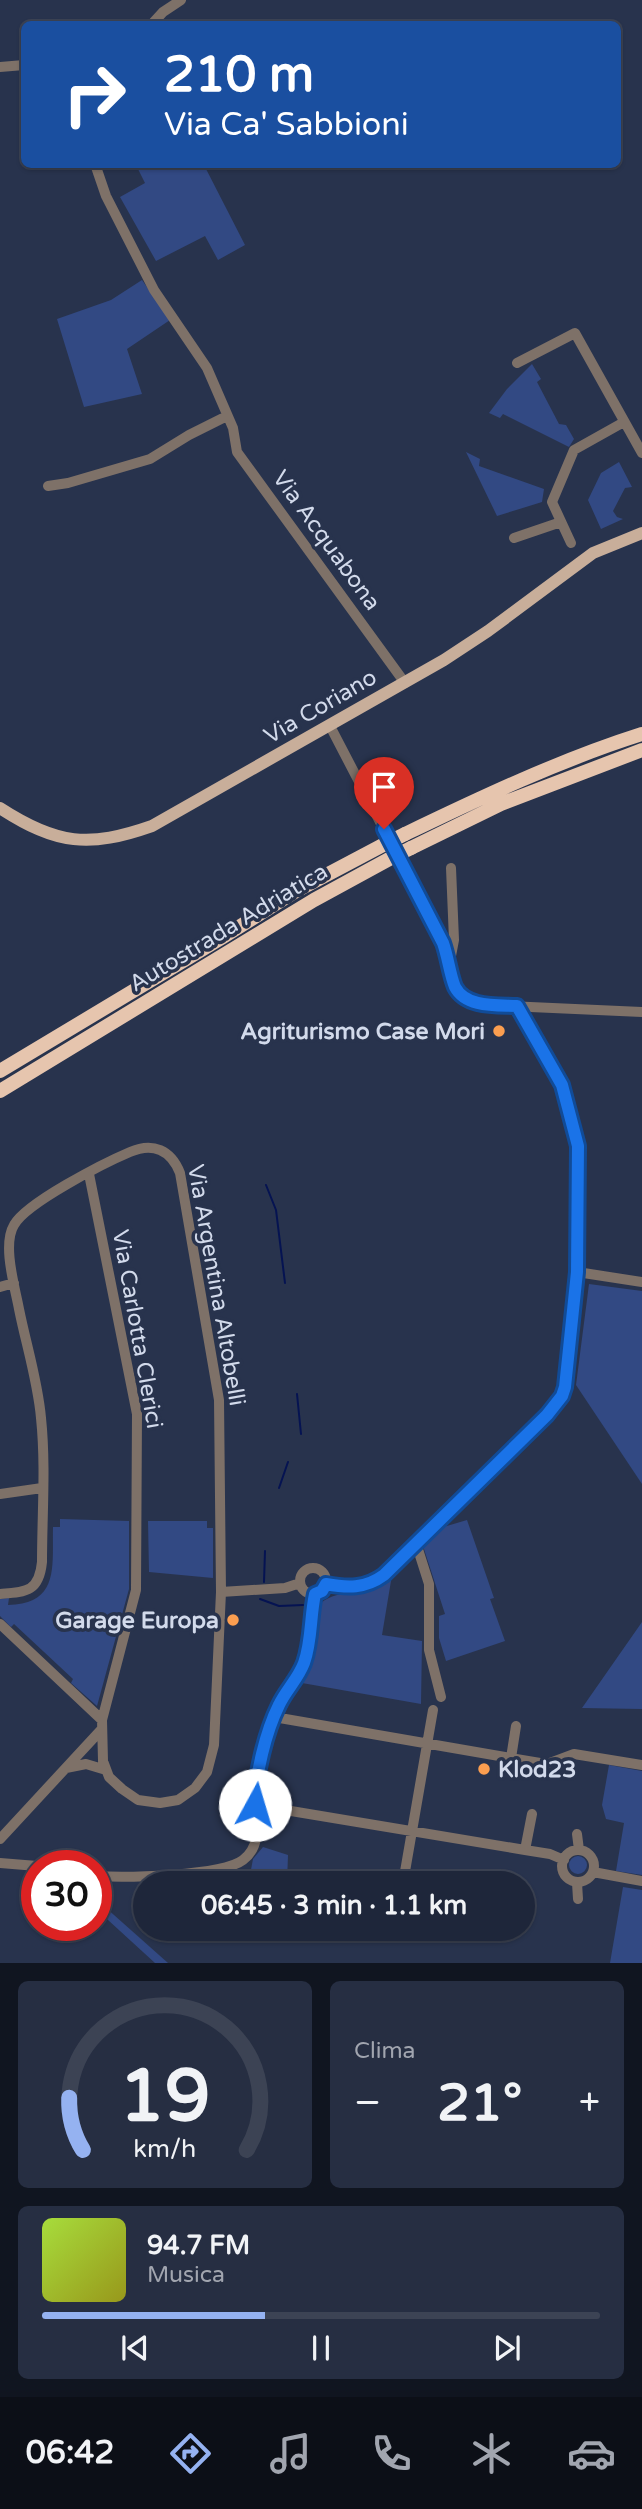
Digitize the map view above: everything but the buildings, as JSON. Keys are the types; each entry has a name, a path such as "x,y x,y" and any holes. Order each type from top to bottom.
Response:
{"highway":[{"name":"Autostrada Adriatica","path":"0,1071 296,891 387,852 491,793 599,747 642,734"},
{"name":"Autostrada Adriatica","path":"408,841 642,750"},
{"name":"Autostrada Adriatica","path":"0,1091 314,900 387,852"}],"main road":[{"name":"Via Coriano","path":"0,808 43,831 67,840 88,842 113,838 152,826 405,683 488,631 593,553 642,533"}],"street":[{"path":"155,21 181,0"},
{"path":"0,67 21,65"},
{"name":"Via Acquabona","path":"96,168 106,196 154,290 207,368 228,416 237,452 405,683"},
{"path":"517,363 575,333 642,453"},
{"path":"48,486 68,483 150,459 189,435 228,416"},
{"path":"571,543 552,502 574,450 625,422"},
{"path":"514,538 561,522"},
{"path":"330,726 443,943 450,961 454,985 462,996 484,1005 642,1013"},
{"path":"450,961 454,940 451,868"},
{"path":"326,1584 344,1588 360,1587 375,1581 547,1415 562,1396 565,1387 577,1272 578,1146 562,1085 517,1006"},
{"name":"Via Argentina Altobelli","path":"89,1174 130,1152 144,1148 162,1150 176,1161 219,1400 221,1592 214,1745 207,1772 195,1788 178,1800 160,1803 138,1800 109,1777 106,1770"},
{"path":"0,1594 29,1590 41,1574 41,1418 14,1283 9,1248 10,1233 14,1223 33,1204 89,1174"},
{"name":"Via Carlotta Clerici","path":"0,1839 102,1725 136,1590 137,1415 89,1174"},
{"path":"577,1272 642,1282"},
{"path":"0,1287 14,1283"},
{"path":"0,1494 42,1488"},
{"path":"416,1543 429,1584 429,1650 441,1697"},
{"path":"314,1568 322,1572 326,1584 322,1591 315,1594 307,1593 300,1583 302,1574 314,1568"},
{"path":"221,1592 285,1588 300,1583"},
{"path":"112,1876 171,1874 215,1869 242,1862 251,1853 258,1829 255,1805 259,1772 274,1717 304,1663 310,1639 315,1594"},
{"path":"0,1624 102,1725 103,1761 106,1770"},
{"path":"405,1871 433,1710"},
{"path":"274,1717 511,1758 550,1763 574,1754 642,1765"},
{"path":"511,1758 516,1726"},
{"path":"66,1768 86,1764 106,1770"},
{"path":"255,1805 550,1854 564,1860"},
{"path":"525,1850 532,1814"},
{"path":"577,1834 579,1850"},
{"path":"579,1850 590,1855 593,1872 584,1881 577,1882 566,1877 562,1866 570,1853 579,1850"},
{"path":"0,1863 21,1865"},
{"path":"593,1872 642,1881"},
{"path":"577,1882 578,1899"}],"shaded area":[{"path":"138,168 206,168 245,245 218,260 205,236 156,261 120,197 145,183"},
{"path":"142,280 170,320 127,349 142,394 84,407 57,319 111,300"},
{"path":"532,364 541,379 537,382 559,424 566,425 574,439 569,447 503,414 500,418 489,413 507,389"},
{"path":"466,452 480,459 479,466 544,489 542,502 497,516"},
{"path":"619,462 632,487 625,488 613,511 617,517 623,519 601,529 588,500 601,473"},
{"path":"589,1284 642,1291 642,1484 576,1385"},
{"path":"60,1519 129,1521 129,1589 97,1706 71,1683 73,1679 14,1624 11,1627 0,1616 0,1599 9,1598 8,1605 25,1603 37,1598 45,1590 52,1569 53,1527 60,1527"},
{"path":"467,1520 494,1598 490,1599 505,1641 446,1661 439,1638 439,1616 445,1614 423,1546 440,1528"},
{"path":"148,1521 207,1521 207,1528 213,1528 213,1578 149,1572"},
{"path":"388,1578 391,1581 382,1635 422,1641 421,1704 302,1683 311,1665 321,1603 336,1595 370,1589"},
{"path":"642,1622 642,1709 582,1708"},
{"path":"609,1765 642,1771 642,1875 616,1871 624,1823 606,1819 602,1805"},
{"path":"263,1847 288,1855 287,1871 251,1871 253,1859"},
{"path":"578,1856 584,1859 587,1865 584,1871 578,1874 572,1871 569,1865 572,1859"},
{"path":"623,1887 642,1890 642,1963 610,1963"},
{"path":"112,1913 133,1932 133,1941 143,1941 168,1963 155,1963 112,1924"}],"waterway":[{"path":"266,1185 276,1210 285,1283"},
{"path":"297,1394 301,1434"},
{"path":"279,1488 288,1462"},
{"path":"264,1582 265,1551"},
{"path":"260,1599 279,1606 303,1605"}],"place":[{"name":"Agriturismo Case Mori","path":"499,1031"},
{"name":"Garage Europa","path":"233,1620"},
{"name":"Klod23","path":"484,1769"}],"route":[{"path":"255,1805 255,1790 274,1717 304,1663 310,1639 315,1594 322,1591 326,1584 344,1588 360,1587 384,1575 547,1415 562,1396 565,1387 577,1272 578,1146 562,1085 517,1006 484,1005 462,996 454,985 450,961 443,943 384,829"}]}
